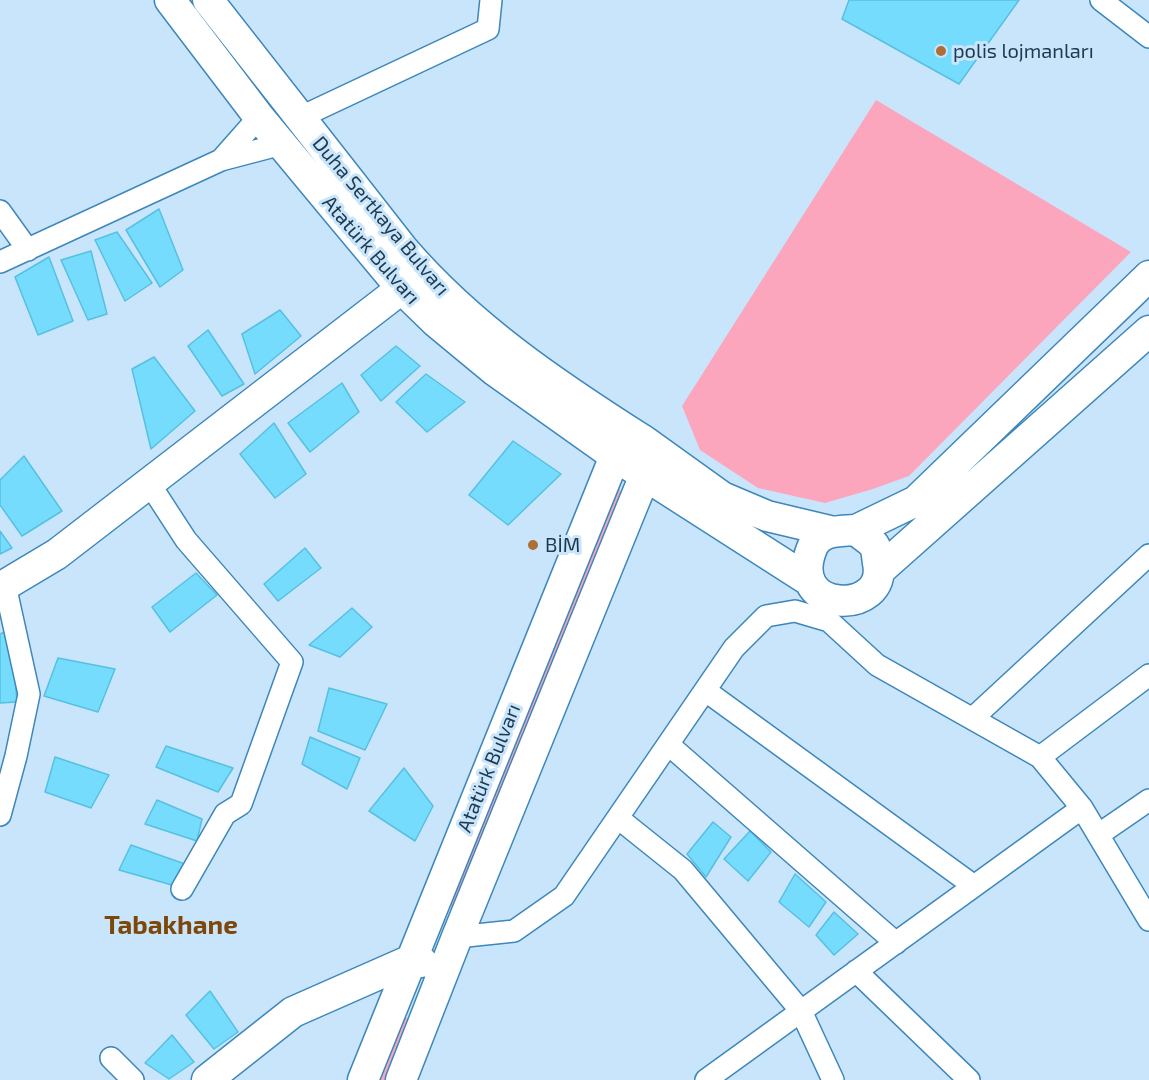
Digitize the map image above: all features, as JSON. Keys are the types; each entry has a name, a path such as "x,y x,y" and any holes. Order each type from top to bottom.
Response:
{"main road":[{"name":"Atatürk Bulvarı","path":"170,0 282,144 413,281 436,322 494,370 823,601"},
{"name":"Duha Sertkaya Bulvarı","path":"208,0 301,117 413,281 460,309 507,348 722,497 767,516 843,530"},
{"path":"259,117 301,117"},
{"path":"282,144 301,117"},
{"path":"1149,276 916,501 814,543 806,561 823,601 846,602 862,597 874,586 880,570 1149,331"},
{"path":"2,586 57,554 413,281"},
{"path":"401,1080 645,475 648,461 644,441 626,447 615,456"},
{"name":"Atatürk Bulvarı","path":"363,1080 615,456"},
{"path":"843,530 875,546 880,570"},
{"path":"207,1080 293,1012 411,960 446,966"}],"street":[{"path":"301,117 488,29 491,0"},
{"path":"1101,0 1149,37"},
{"path":"221,160 259,117"},
{"path":"0,262 221,160 282,144"},
{"path":"0,211 28,250"},
{"path":"149,483 186,540 292,662 241,804 225,814 182,889"},
{"path":"973,718 1149,555"},
{"path":"0,815 16,756 29,694 2,586"},
{"path":"457,937 514,931 564,896 734,648 766,616 795,611 823,601 877,665 1040,757 1082,808 1149,920"},
{"path":"1040,757 1149,675"},
{"path":"706,692 974,886"},
{"path":"669,745 896,943"},
{"path":"1098,835 1149,800"},
{"path":"706,1080 1082,808"},
{"path":"618,818 683,870 801,1011 833,1080"},
{"path":"856,971 969,1080"},
{"path":"111,1058 133,1080"}],"shaded area":[{"path":"876,100 1131,252 909,476 825,503 758,488 700,450 682,406"},
{"path":"615,486 622,492 456,908 446,905"},
{"path":"403,1017 410,1019 388,1080 376,1080"}],"building":[{"name":"polis lojmanları","path":"849,0 1019,0 959,84 842,19"},
{"path":"159,209 183,270 160,287 126,230"},
{"path":"117,232 152,283 125,301 95,240"},
{"path":"91,251 107,314 88,320 61,260"},
{"path":"49,257 73,321 38,335 15,277"},
{"path":"280,310 301,336 255,374 242,334"},
{"path":"208,330 244,384 222,396 188,346"},
{"path":"396,346 420,366 381,401 361,375"},
{"path":"154,357 195,411 151,449 132,369"},
{"path":"426,374 465,402 427,432 396,402"},
{"path":"342,383 359,412 310,452 288,423"},
{"path":"274,423 306,474 275,498 240,454"},
{"path":"513,441 561,474 508,525 469,495"},
{"path":"24,456 62,511 22,536 0,505 0,480"},
{"path":"0,531 12,548 0,554"},
{"path":"305,548 321,568 278,601 264,584"},
{"path":"196,573 217,595 170,632 152,607"},
{"path":"352,608 372,627 340,657 309,645"},
{"path":"11,628 17,702 0,703 0,634"},
{"path":"58,658 115,669 98,712 44,696"},
{"path":"329,688 387,704 365,750 318,731"},
{"path":"310,737 360,758 347,789 302,764"},
{"path":"166,746 233,768 218,792 156,767"},
{"path":"55,757 109,775 91,808 45,792"},
{"path":"404,768 433,806 415,841 369,811"},
{"path":"157,800 202,819 197,841 145,824"},
{"path":"713,822 731,837 706,877 687,854"},
{"path":"750,831 771,852 748,881 724,859"},
{"path":"131,845 185,864 179,887 119,870"},
{"path":"795,874 826,902 809,927 779,902"},
{"path":"834,912 858,934 834,955 816,935"},
{"path":"210,991 238,1032 214,1049 186,1015"},
{"path":"172,1035 194,1062 169,1079 145,1063"}],"place":[{"name":"polis lojmanları","path":"941,51"},
{"name":"BİM","path":"533,545"}],"district":[{"name":"Tabakhane","path":"171,925"}]}
